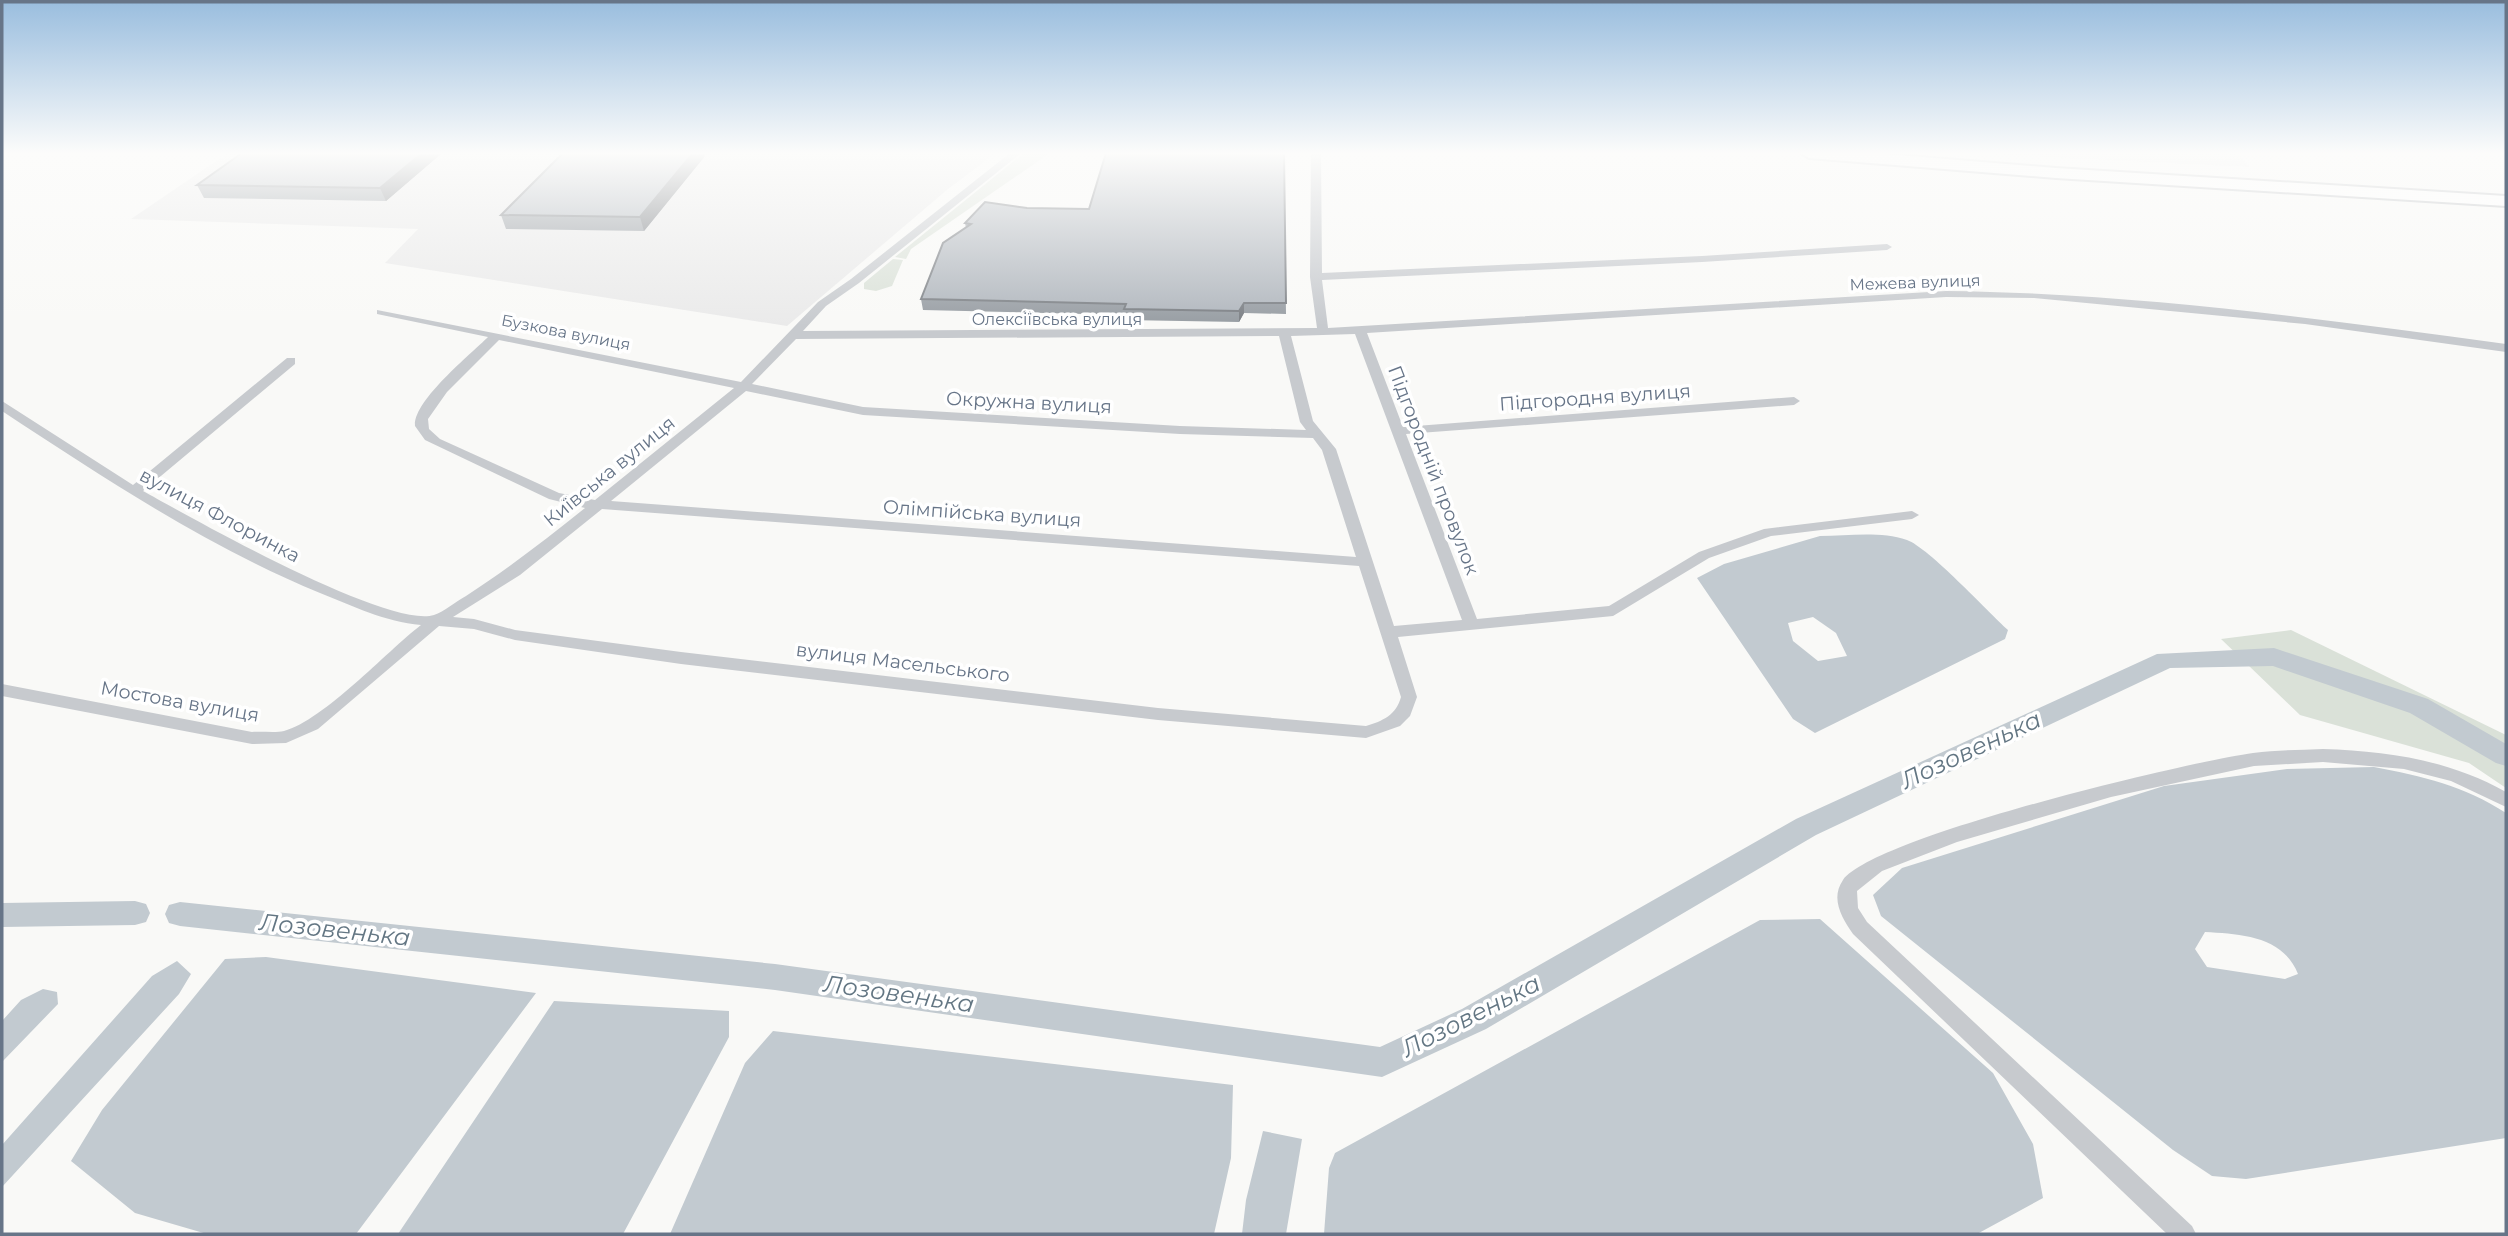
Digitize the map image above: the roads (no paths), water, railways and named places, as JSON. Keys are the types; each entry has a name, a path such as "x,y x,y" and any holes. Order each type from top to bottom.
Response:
{"street":[{"path":"842,287 847,277 930,211"},
{"path":"842,287 855,281 943,211"},
{"path":"1316,211 1316,277 1322,332"},
{"path":"1316,277 1702,259 1887,247"},
{"name":"Київська вулиця","path":"437,620 515,572 743,387 842,287"},
{"name":"Межева вулиця","path":"1322,332 1946,294 2034,295 2305,320 2506,348"},
{"name":"Бузкова вулиця","path":"381,312 743,387"},
{"name":"Підгородній провулок","path":"1360,330 1471,623"},
{"name":"Олексіївська вулиця","path":"792,335 1322,332"},
{"path":"1284,333 1307,422 1329,449 1390,632 1614,611 1704,555 1769,532 1912,515"},
{"name":"Олімпійська вулиця","path":"496,336 429,404 421,419 422,429 435,442 554,496 596,507 1189,547 1365,562"},
{"path":"134,492 291,361"},
{"name":"Окружна вулиця","path":"743,387 863,411 1180,430 1315,434"},
{"name":"Підгородня вулиця","path":"1399,431 1794,401"},
{"name":"вулиця Флоринка","path":"2,405 134,492 270,567 373,609 402,618 437,620"},
{"name":"Мостова вулиця","path":"2,690 252,738 286,737 312,725 341,703 437,620"},
{"name":"вулиця Масельського","path":"437,620 474,624 529,638 681,658 1158,714 1366,732 1397,721 1407,708 1409,697 1390,632"},
{"path":"2184,1234 1860,928 1846,906 1848,887 1863,872 1929,844 2107,790 2239,761 2294,755 2365,757 2462,778 2506,800"}],"waterway":[{"name":"Лозовенька","path":"180,914 775,977 1382,1062 1474,1019 1806,827 2166,660 2274,657 2419,706 2506,756"},
{"name":"Лозовенька","path":"2,915 135,913"}]}
